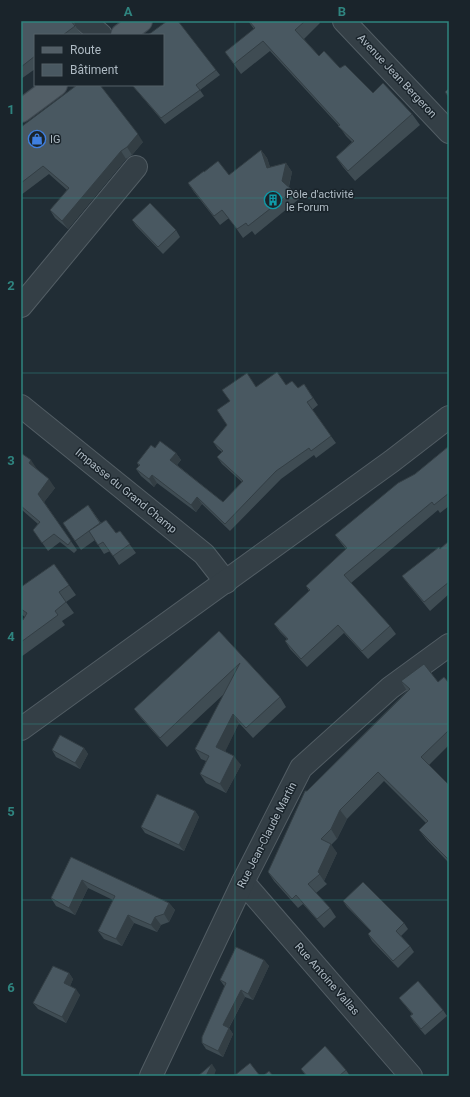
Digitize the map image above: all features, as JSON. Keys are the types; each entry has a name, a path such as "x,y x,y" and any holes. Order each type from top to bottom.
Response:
{"main road":[{"path":"123,34 141,21"},
{"path":"21,111 55,86"}],"street":[{"path":"85,21 99,34"},
{"name":"Avenue Jean Bergeron","path":"344,21 449,132"},
{"path":"21,306 136,167"},
{"name":"Impasse du Grand Champ","path":"21,406 204,554 226,582"},
{"path":"21,729 392,461 449,416"},
{"name":"Rue Jean-Claude Martin","path":"151,1076 243,882 301,768 390,688 449,645"},
{"name":"Rue Antoine Vallas","path":"243,882 411,1076"}],"building":[{"path":"21,21 71,21 75,26 64,34 34,34 34,57 21,67"},
{"path":"167,21 178,21 216,70 196,85 200,90 161,118 133,86 164,86 164,34 149,34"},
{"path":"249,21 305,21 295,30 319,56 324,51 340,68 345,65 373,93 383,83 412,114 348,171 336,157 354,141 338,126 340,125 263,41 234,64 225,52 255,28"},
{"path":"76,86 101,86 138,134 127,147 121,151 62,221 50,210 69,188 43,166 21,183 21,127"},
{"path":"449,88 449,97 445,92"},
{"name":"Pôle d'activité le Forum","path":"261,150 267,168 286,163 282,181 293,191 248,226 246,223 237,229 222,210 214,216 188,183 218,161 229,175"},
{"path":"150,203 176,230 158,247 132,220"},
{"path":"277,372 286,385 292,381 298,388 304,384 313,398 307,402 331,436 311,451 309,448 276,471 225,524 197,497 191,505 152,475 149,479 136,469 140,465 137,463 151,445 155,448 160,441 176,453 170,460 223,502 243,481 217,457 223,451 213,442 227,425 217,410 230,401 222,390 247,373 256,387"},
{"path":"449,446 449,493 434,505 432,502 344,575 390,626 362,651 338,625 301,659 285,641 288,639 274,624 310,590 306,586 347,548 335,535 398,483 415,474"},
{"path":"21,453 31,460 29,463 49,479 38,494 71,541 68,545 54,534 42,543 33,530 40,522 21,506"},
{"path":"88,505 100,523 75,541 63,523"},
{"path":"106,520 116,533 120,531 130,544 113,556 103,542 98,545 89,531"},
{"path":"449,541 449,582 424,602 402,576"},
{"path":"54,564 69,585 59,592 66,602 55,611 58,615 21,642 21,619 23,620 27,613 21,609 21,587"},
{"path":"219,631 280,697 246,728 233,714 216,747 234,756 220,784 200,774 209,756 195,749 240,663 160,738 134,709"},
{"path":"424,664 438,682 444,677 449,683 449,730 421,757 449,785 449,860 419,830 428,821 378,772 340,810 331,829 321,839 331,844 318,872 320,874 308,884 330,908 317,919 296,895 292,899 268,872 305,791 307,791 410,689 401,681"},
{"path":"60,735 84,748 75,763 52,750"},
{"path":"157,794 195,811 179,845 141,827"},
{"path":"71,857 169,903 164,914 155,917 151,925 128,915 116,939 98,931 115,896 82,880 69,908 51,898"},
{"path":"363,882 404,923 396,931 410,946 393,961 368,934 371,931 343,901"},
{"path":"236,947 264,960 248,994 241,990 223,1025 229,1028 218,1051 202,1043 202,1037 226,983 220,980"},
{"path":"53,966 69,973 64,983 76,989 62,1017 33,1003"},
{"path":"418,981 443,1010 421,1029 410,1016 413,1014 399,998"},
{"path":"325,1046 346,1070 339,1076 307,1076 301,1069"},
{"path":"250,1063 260,1076 234,1076"},
{"path":"212,1064 206,1076 198,1076"},
{"path":"269,1071 273,1076 263,1076"}],"place":[{"name":"IG","path":"37,139"},
{"name":"Pôle d'activité le Forum","path":"273,200"}]}
